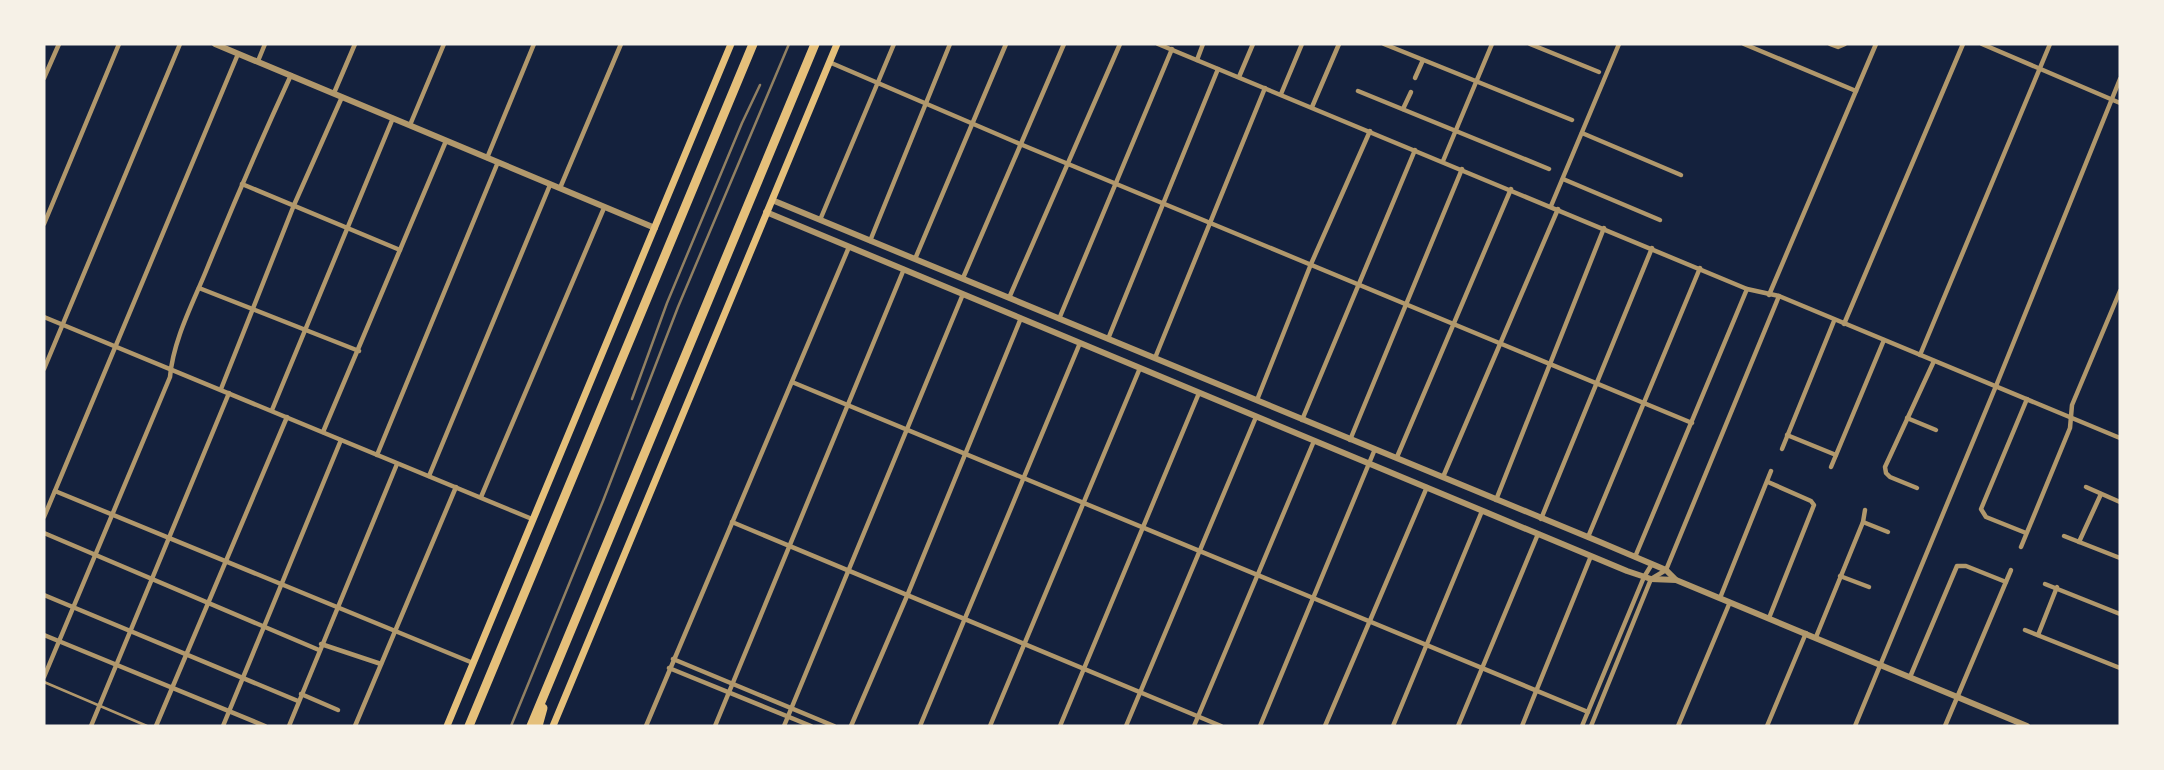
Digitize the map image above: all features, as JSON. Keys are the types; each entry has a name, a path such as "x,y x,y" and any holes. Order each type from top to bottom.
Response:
{"highway":[{"path":"469,726 753,44"},
{"path":"531,726 815,44"},
{"path":"538,726 552,673"}],"main road":[{"path":"447,726 731,44"},
{"path":"553,726 837,44"}],"street":[{"path":"44,78 59,44"},
{"path":"44,224 120,44"},
{"path":"44,369 180,44"},
{"path":"215,44 655,228"},
{"path":"258,61 265,44"},
{"path":"334,93 355,44"},
{"path":"410,125 444,44"},
{"path":"487,158 534,44"},
{"path":"560,189 621,44"},
{"path":"820,220 894,44"},
{"path":"870,241 950,44"},
{"path":"915,259 1006,44"},
{"path":"963,278 1064,44"},
{"path":"1009,298 1120,44"},
{"path":"1158,44 1747,289 1779,296 2120,438"},
{"path":"1197,60 1203,44"},
{"path":"1239,77 1253,44"},
{"path":"1281,94 1302,44"},
{"path":"1312,107 1339,44"},
{"path":"1384,44 1572,120"},
{"path":"1443,161 1492,44"},
{"path":"1530,44 1599,72"},
{"path":"1551,206 1619,44"},
{"path":"1744,44 1856,91"},
{"path":"1830,44 1838,47 1845,44"},
{"path":"1769,295 1876,44"},
{"path":"1844,324 1963,44"},
{"path":"1982,44 2120,103"},
{"path":"1920,355 2050,44"},
{"path":"1059,319 1172,49"},
{"path":"44,517 238,53"},
{"path":"1415,78 1423,60"},
{"path":"830,62 1020,144 1692,423"},
{"path":"1108,340 1218,69"},
{"path":"44,679 170,377 170,362 199,288 291,74"},
{"path":"1855,726 2120,79"},
{"path":"1155,358 1265,88"},
{"path":"1358,91 1549,169"},
{"path":"1404,109 1411,92"},
{"path":"221,389 342,97"},
{"path":"272,410 393,118"},
{"path":"1257,400 1311,264 1370,131"},
{"path":"1582,132 1681,175"},
{"path":"323,432 446,141"},
{"path":"1302,420 1415,149"},
{"path":"377,455 498,162"},
{"path":"1350,440 1462,169"},
{"path":"1563,179 1660,220"},
{"path":"242,184 400,250"},
{"path":"429,476 550,185"},
{"path":"1396,457 1511,189"},
{"path":"772,200 1588,537 1666,570 1676,580"},
{"path":"481,497 604,208"},
{"path":"1443,477 1558,209"},
{"path":"766,212 1591,556 1648,578 1676,580 2027,726"},
{"path":"1496,500 1604,228"},
{"path":"646,726 850,246"},
{"path":"1541,519 1652,248"},
{"path":"1588,537 1700,268"},
{"path":"715,726 904,269"},
{"path":"199,288 359,351"},
{"path":"1635,557 1747,289"},
{"path":"2021,547 2072,423 2070,416 2120,291"},
{"path":"784,726 963,294"},
{"path":"1583,726 1648,578 1666,570 1779,296"},
{"path":"44,317 532,519"},
{"path":"851,726 1021,318"},
{"path":"1782,449 1834,321"},
{"path":"1831,467 1884,340"},
{"path":"920,726 1080,343"},
{"path":"1917,488 1890,477 1885,473 1885,467 1934,361"},
{"path":"990,726 1140,368"},
{"path":"792,382 1588,712"},
{"path":"91,726 229,393"},
{"path":"1060,726 1199,393"},
{"path":"2026,533 1986,517 1981,509 2027,399"},
{"path":"156,726 287,417"},
{"path":"1126,726 1256,417"},
{"path":"1907,418 1936,430"},
{"path":"1787,435 1836,455"},
{"path":"223,726 341,440"},
{"path":"1194,726 1314,441"},
{"path":"1260,726 1375,449"},
{"path":"289,726 397,464"},
{"path":"1720,598 1771,471"},
{"path":"1768,482 1811,501 1814,505 1769,618"},
{"path":"355,726 456,487"},
{"path":"1325,726 1427,487"},
{"path":"2087,487 2120,502"},
{"path":"55,491 474,663"},
{"path":"2079,542 2101,495"},
{"path":"1393,726 1483,510"},
{"path":"1816,637 1863,522 1865,510"},
{"path":"732,522 1222,726"},
{"path":"1863,522 1888,532"},
{"path":"44,533 264,626 320,647 381,664"},
{"path":"1458,726 1538,534"},
{"path":"2064,536 2120,558"},
{"path":"1522,726 1591,556"},
{"path":"1591,726 1652,564"},
{"path":"1910,677 1957,566 1963,565 2007,582"},
{"path":"1945,726 2011,570"},
{"path":"1840,576 1869,587"},
{"path":"2045,584 2120,614"},
{"path":"2038,635 2057,587"},
{"path":"44,595 298,701"},
{"path":"1678,726 1730,602"},
{"path":"2025,630 2120,668"},
{"path":"1767,726 1806,632"},
{"path":"44,635 265,726"},
{"path":"673,659 834,726"},
{"path":"669,668 811,726"},
{"path":"301,694 338,710"}],"lane":[{"path":"44,679 147,726"}],"railway":[{"path":"511,726 603,501 678,307 789,44"},
{"path":"632,399 667,303 760,85"}]}
